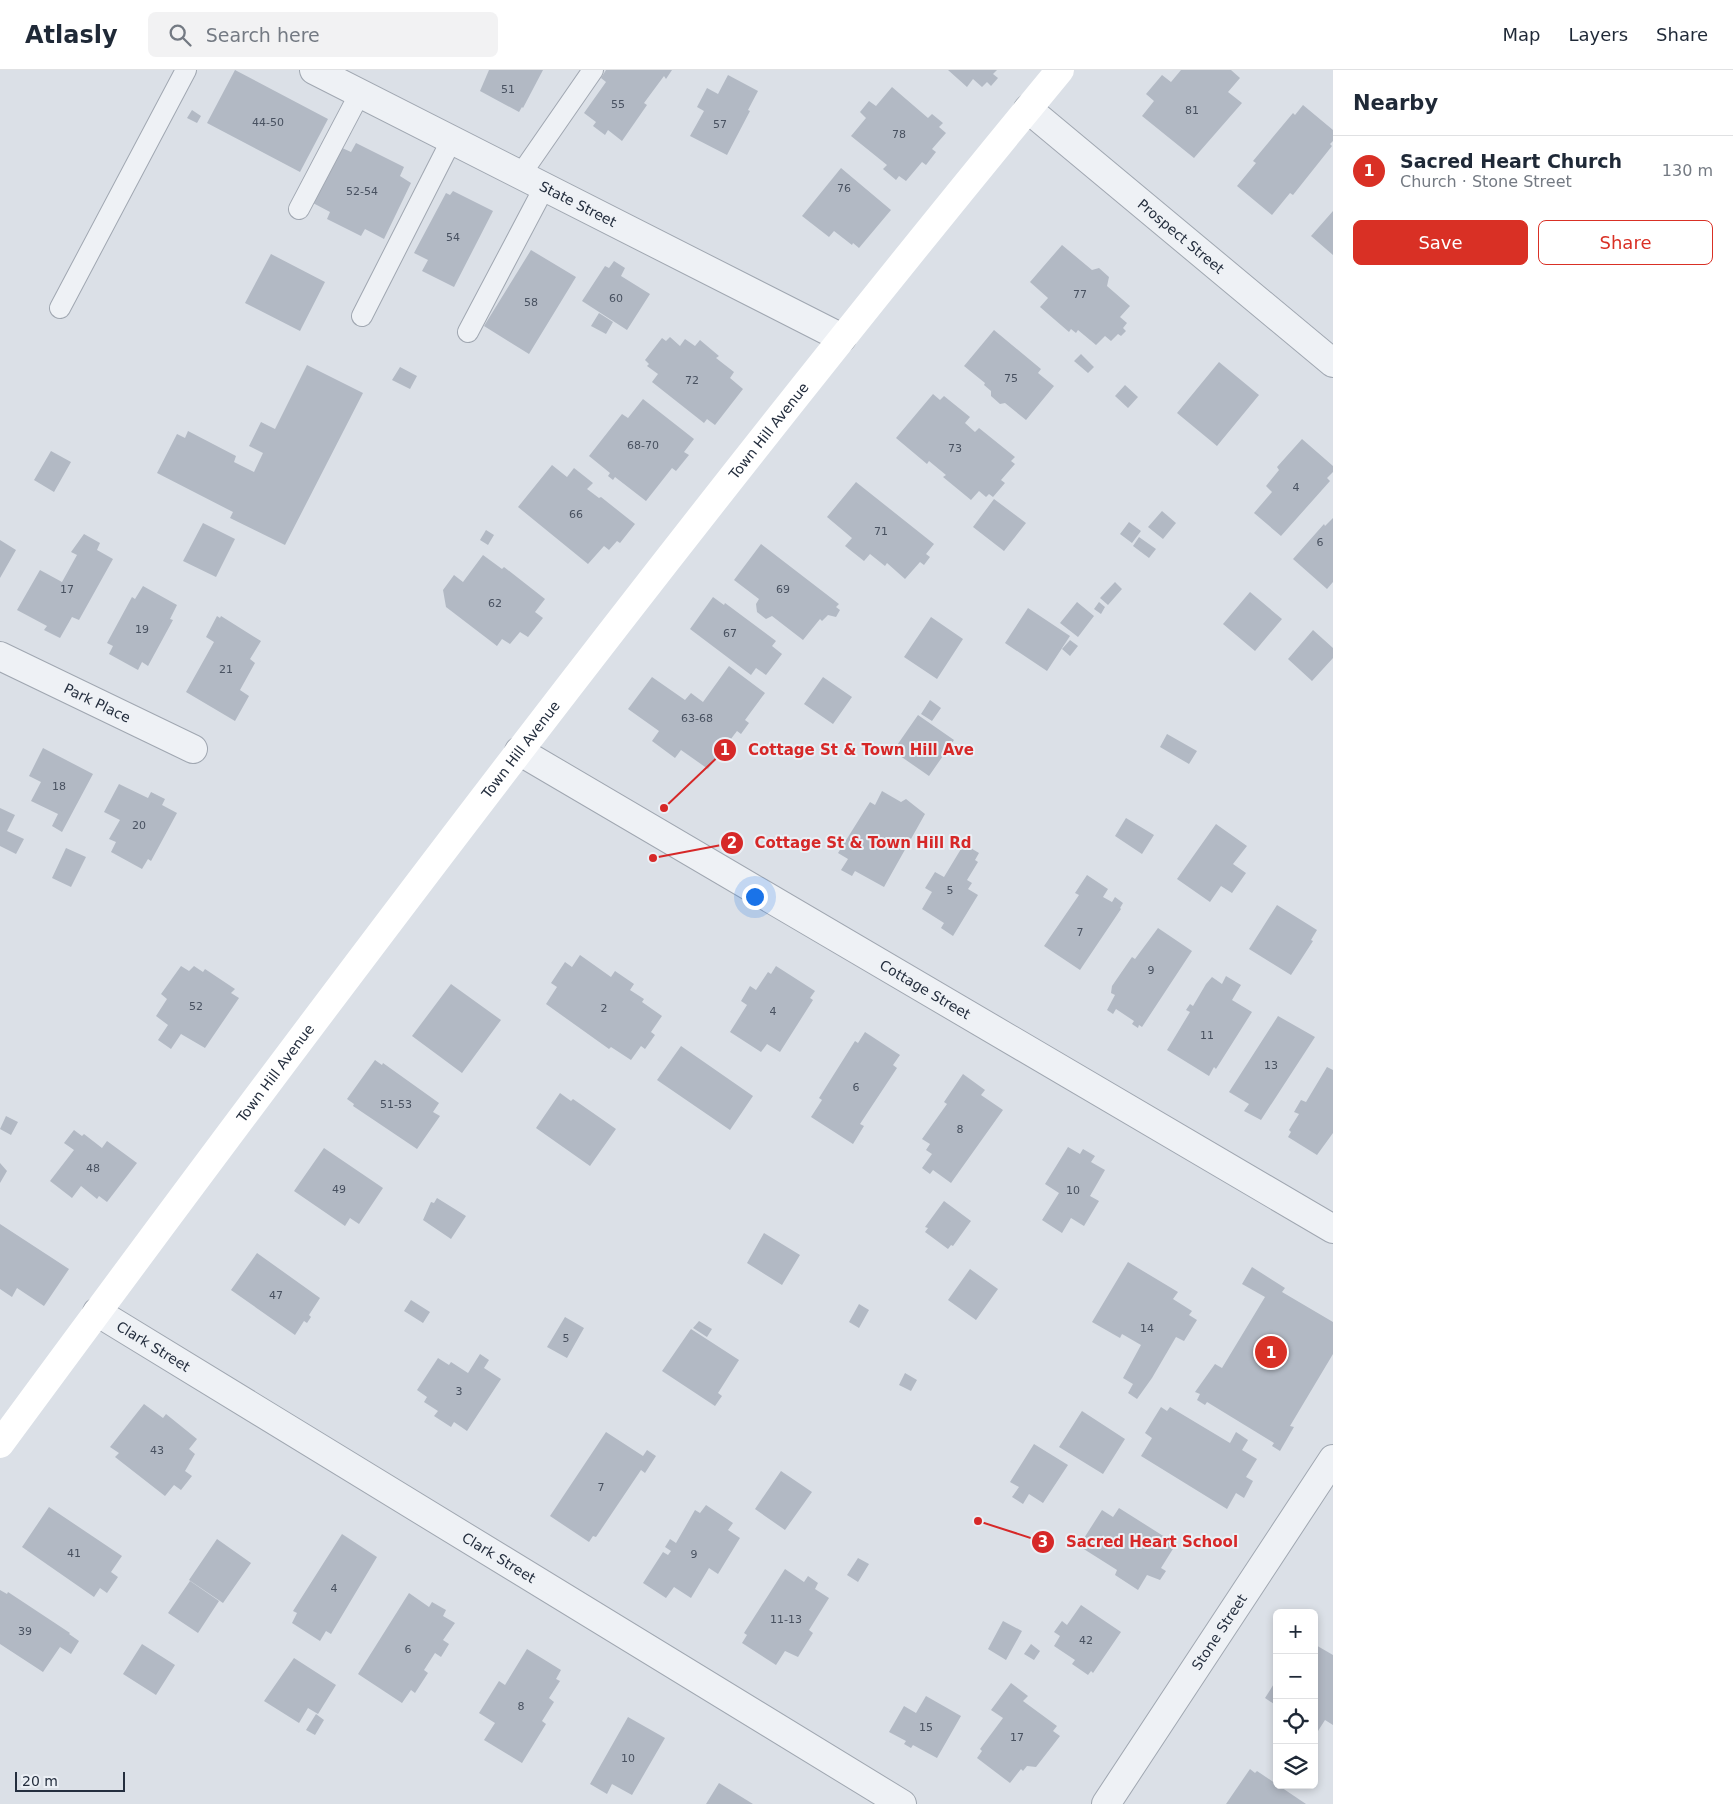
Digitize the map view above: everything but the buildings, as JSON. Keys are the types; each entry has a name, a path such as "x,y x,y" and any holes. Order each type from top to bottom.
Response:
{"street":[{"name":"State Street","path":"314,70 842,338"},
{"name":"Town Hill Avenue","path":"0,1444 519,750 842,338 1060,70"},
{"name":"Prospect Street","path":"1028,109 1333,363"},
{"name":"Park Place","path":"0,656 193,749"},
{"name":"Cottage Street","path":"519,750 1333,1229"},
{"name":"Clark Street","path":"97,1312 902,1804"},
{"name":"Stone Street","path":"1106,1804 1333,1459"}],"lane":[{"path":"60,308 186,70"},
{"path":"521,174 593,70"},
{"path":"299,209 360,93"},
{"path":"362,316 452,139"},
{"path":"468,332 545,186"}],"place":[{"name":"Cottage St & Town Hill Ave","path":"664,808"},
{"name":"Cottage St & Town Hill Rd","path":"653,858"},
{"name":"Sacred Heart Church","path":"1271,1352"},
{"name":"Sacred Heart School","path":"978,1521"}]}
